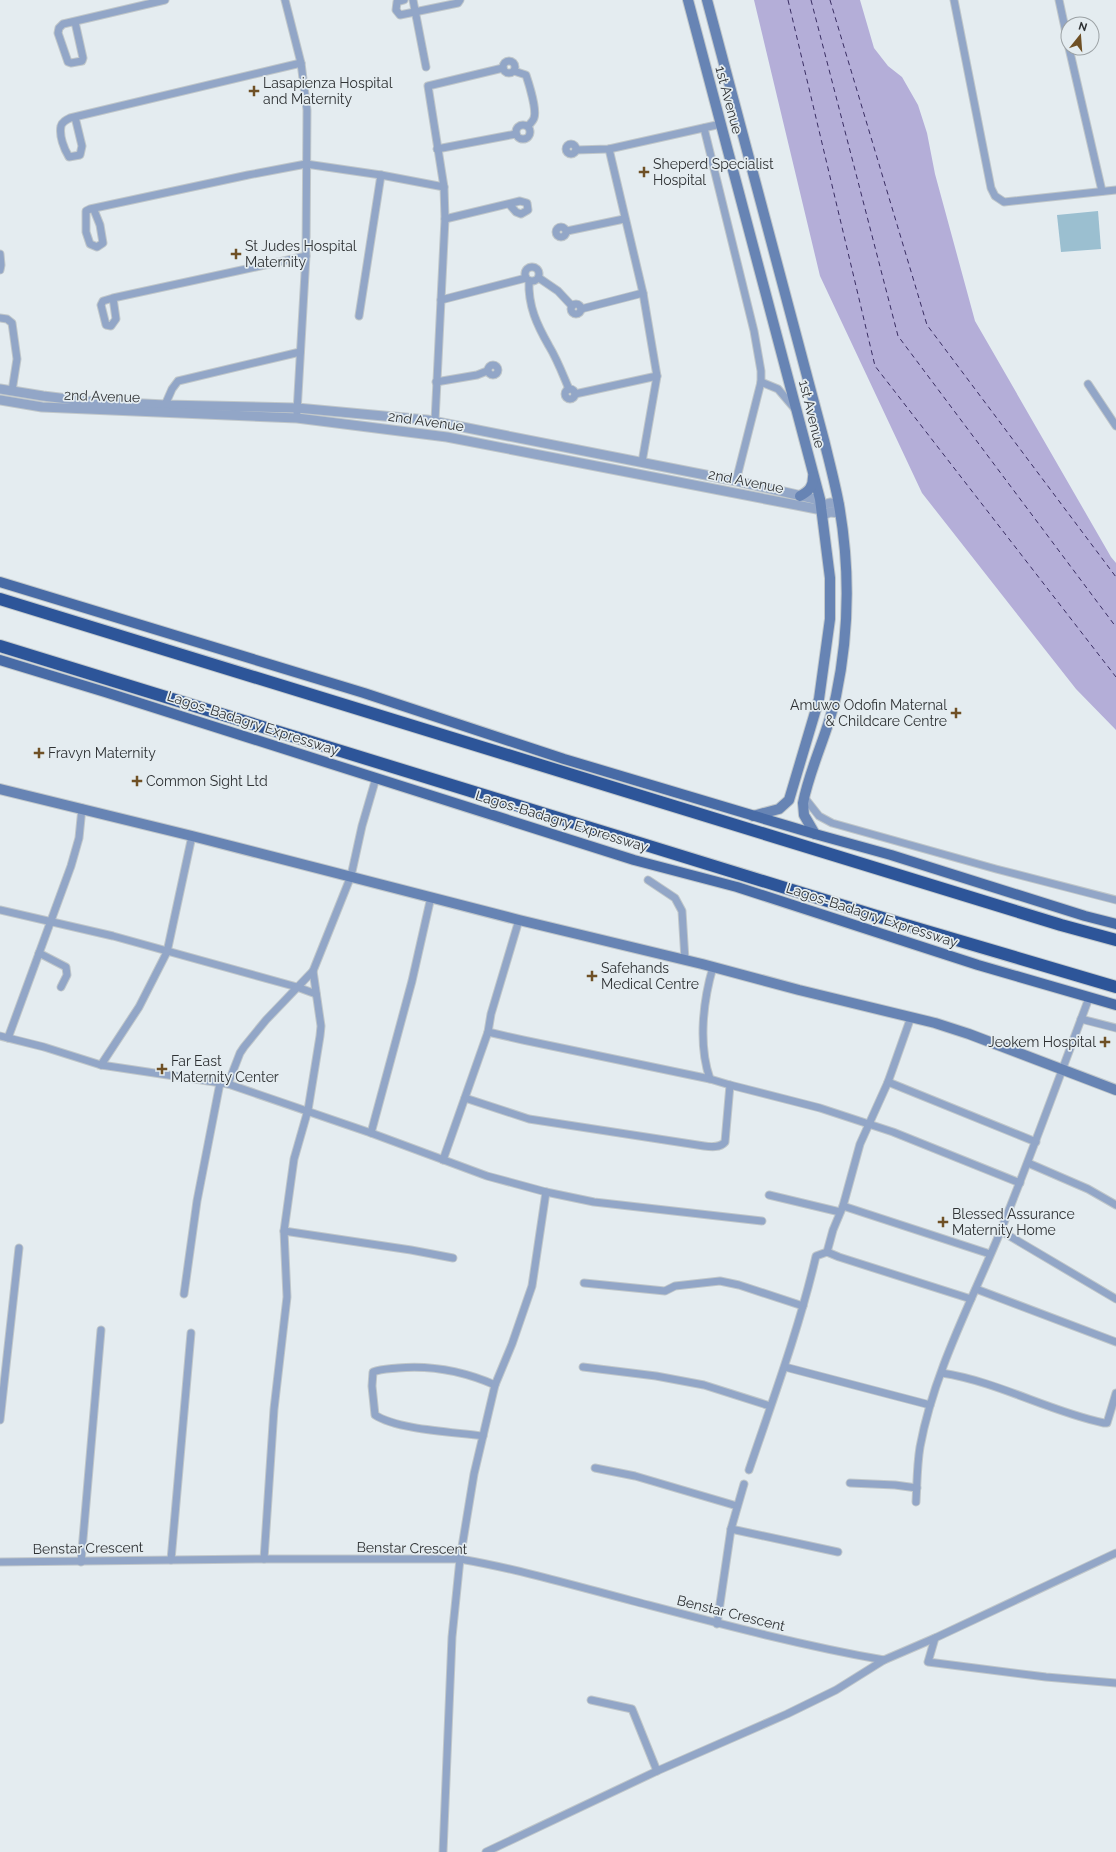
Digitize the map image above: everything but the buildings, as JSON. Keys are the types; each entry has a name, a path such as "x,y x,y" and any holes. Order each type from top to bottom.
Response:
{"highway":[{"path":"0,599 1046,921 1116,940"},
{"name":"Lagos-Badagry Expressway","path":"0,646 899,923 1116,987"}],"main road":[{"name":"1st Avenue","path":"688,0 822,510 830,578 830,619 819,700 789,800 779,809 754,816"},
{"name":"1st Avenue","path":"707,0 824,440 840,509 844,554 846,611 845,639 832,713 804,797 802,808 804,815 815,834"},
{"path":"697,35 715,30"},
{"path":"800,496 807,492 813,484 812,473"},
{"path":"0,582 357,691 564,759 815,834 891,855 1077,914 1116,924"},
{"name":"Lagos-Badagry Expressway","path":"0,660 634,860 738,887 978,964 1116,1005"},
{"path":"0,789 82,808 431,896 519,920 911,1017 969,1034 1116,1090"}],"street":[{"path":"75,22 83,58 82,61 71,63 68,62 58,33 59,28 63,24 165,0"},
{"path":"285,0 302,63 307,110 306,256 296,418"},
{"path":"404,0 397,2 396,10 400,15 458,3 460,0"},
{"path":"412,0 426,67"},
{"path":"954,0 991,188 994,196 1004,202 1116,190"},
{"path":"1059,0 1062,16"},
{"path":"1071,56 1102,191"},
{"path":"435,421 445,219 444,187 428,86 481,75 503,68 504,64 508,61 512,62 515,66 514,71 526,75 529,84 534,109 534,118 528,126"},
{"path":"75,117 82,146 80,155 69,157 65,150 61,126 63,122 75,117 302,63"},
{"path":"576,150 609,149 721,124"},
{"path":"516,134 517,128 522,125 528,126"},
{"path":"516,134 519,138 525,140 530,137 531,131 528,126"},
{"path":"704,128 754,331 761,371 761,382 736,481"},
{"path":"437,149 516,134"},
{"path":"609,149 624,218 643,293 657,376 642,462"},
{"path":"94,210 100,225 103,243 97,247 90,244 86,232 86,211 248,175 306,164 381,175 444,187"},
{"path":"359,316 381,175"},
{"path":"445,219 509,204"},
{"path":"567,231 624,218"},
{"path":"0,254 0,270"},
{"path":"113,298 306,256"},
{"path":"441,300 527,279 534,281 538,278 540,273 538,268 532,266 527,268 525,272 527,279 529,296 541,335 550,346 572,391 657,376"},
{"path":"538,278 558,291 572,306 575,304 579,305 581,309 643,293"},
{"path":"0,318 7,319 12,323 17,359 12,391"},
{"path":"165,405 172,389 178,381 300,352"},
{"path":"436,382 478,375 488,371"},
{"path":"761,382 778,389 797,412"},
{"path":"1088,384 1116,426"},
{"name":"2nd Avenue","path":"0,389 84,401 165,405 297,408 435,421 736,481 815,500 822,510"},
{"name":"2nd Avenue","path":"0,400 42,408 296,418 488,444 822,510"},
{"name":"2nd Avenue","path":"822,510 830,503 840,509"},
{"path":"228,1084 244,1046 297,987 313,972 351,876 362,826 376,778"},
{"path":"804,797 819,816 832,823 996,869 1116,900"},
{"path":"8,1038 71,866 79,838 82,808"},
{"path":"101,1065 139,1007 167,952 192,836"},
{"path":"648,880 675,898 682,911 685,960"},
{"path":"371,1132 412,981 431,896"},
{"path":"0,910 113,936 297,987 316,994"},
{"path":"443,1160 488,1032 491,1014 519,920"},
{"path":"39,953 66,968 67,975 61,987"},
{"path":"710,1078 706,1069 704,1030 706,994 713,967"},
{"path":"264,1559 274,1409 287,1297 284,1231 294,1159 308,1110 321,1026 313,972"},
{"path":"916,1502 920,1448 930,1406 971,1299 1001,1231 1028,1163 1089,998"},
{"path":"827,1252 860,1144 888,1082 911,1017"},
{"path":"1081,1019 1116,1028"},
{"path":"488,1032 710,1078 730,1085 820,1108 893,1132 1020,1183"},
{"path":"0,1036 44,1047 101,1065 228,1084 371,1132 487,1176 546,1192 594,1202 762,1221"},
{"path":"888,1082 1036,1142"},
{"path":"184,1294 197,1201 220,1083"},
{"path":"465,1098 529,1119 666,1141 717,1147 725,1142 730,1085"},
{"path":"1028,1163 1088,1190 1116,1205"},
{"path":"443,1852 452,1638 460,1559 474,1474 495,1385 512,1344 532,1286 546,1192"},
{"path":"769,1195 841,1209 990,1254"},
{"path":"284,1231 454,1258"},
{"path":"1001,1231 1116,1299"},
{"path":"0,1420 19,1248"},
{"path":"749,1470 770,1406 785,1367 816,1256 827,1252 838,1257 971,1299"},
{"path":"584,1283 665,1291 676,1286 720,1281 739,1285 803,1306"},
{"path":"976,1289 1116,1342"},
{"path":"81,1562 101,1330"},
{"path":"171,1560 191,1334"},
{"path":"483,1436 396,1424 375,1415 372,1386 373,1372 380,1369 415,1366 441,1368 479,1378 495,1385"},
{"path":"583,1367 656,1376 704,1385 770,1406"},
{"path":"785,1367 930,1406"},
{"path":"942,1372 982,1381 1056,1410 1102,1423 1107,1423 1113,1416 1116,1393"},
{"path":"594,1468 635,1476 737,1506"},
{"path":"850,1483 917,1488"},
{"path":"717,1624 731,1528 744,1484"},
{"path":"731,1528 838,1552"},
{"path":"486,1852 657,1771 788,1714 836,1690 884,1660 935,1638 1116,1553"},
{"name":"Benstar Crescent","path":"0,1562 264,1559 460,1559 561,1582 717,1624 792,1642 884,1660"},
{"path":"935,1638 928,1662 1046,1678 1116,1682"},
{"path":"591,1700 632,1709 657,1771"}],"shaded area":[{"path":"754,0 860,0 874,48 888,66 902,77 918,105 927,133 935,174 975,321 1111,557 1116,563 1116,730 1076,689 922,493 820,276"},
{"path":"1098,211 1101,249 1061,252 1057,215"}],"ferry route":[{"path":"788,0 875,366 1116,677"},
{"path":"811,0 898,336 1116,627"},
{"path":"830,0 927,325 1116,577"}],"place":[{"name":"Lasapienza Hospital and Maternity","path":"254,91"},
{"name":"Sheperd Specialist Hospital","path":"644,172"},
{"name":"St Judes Hospital Maternity","path":"236,254"},
{"name":"Amuwo Odofin Maternal & Childcare Centre","path":"956,713"},
{"name":"Fravyn Maternity","path":"39,753"},
{"name":"Common Sight Ltd","path":"137,781"},
{"name":"Safehands Medical Centre","path":"592,976"},
{"name":"Jeokem Hospital","path":"1105,1042"},
{"name":"Far East Maternity Center","path":"162,1069"},
{"name":"Blessed Assurance Maternity Home","path":"943,1222"}]}
